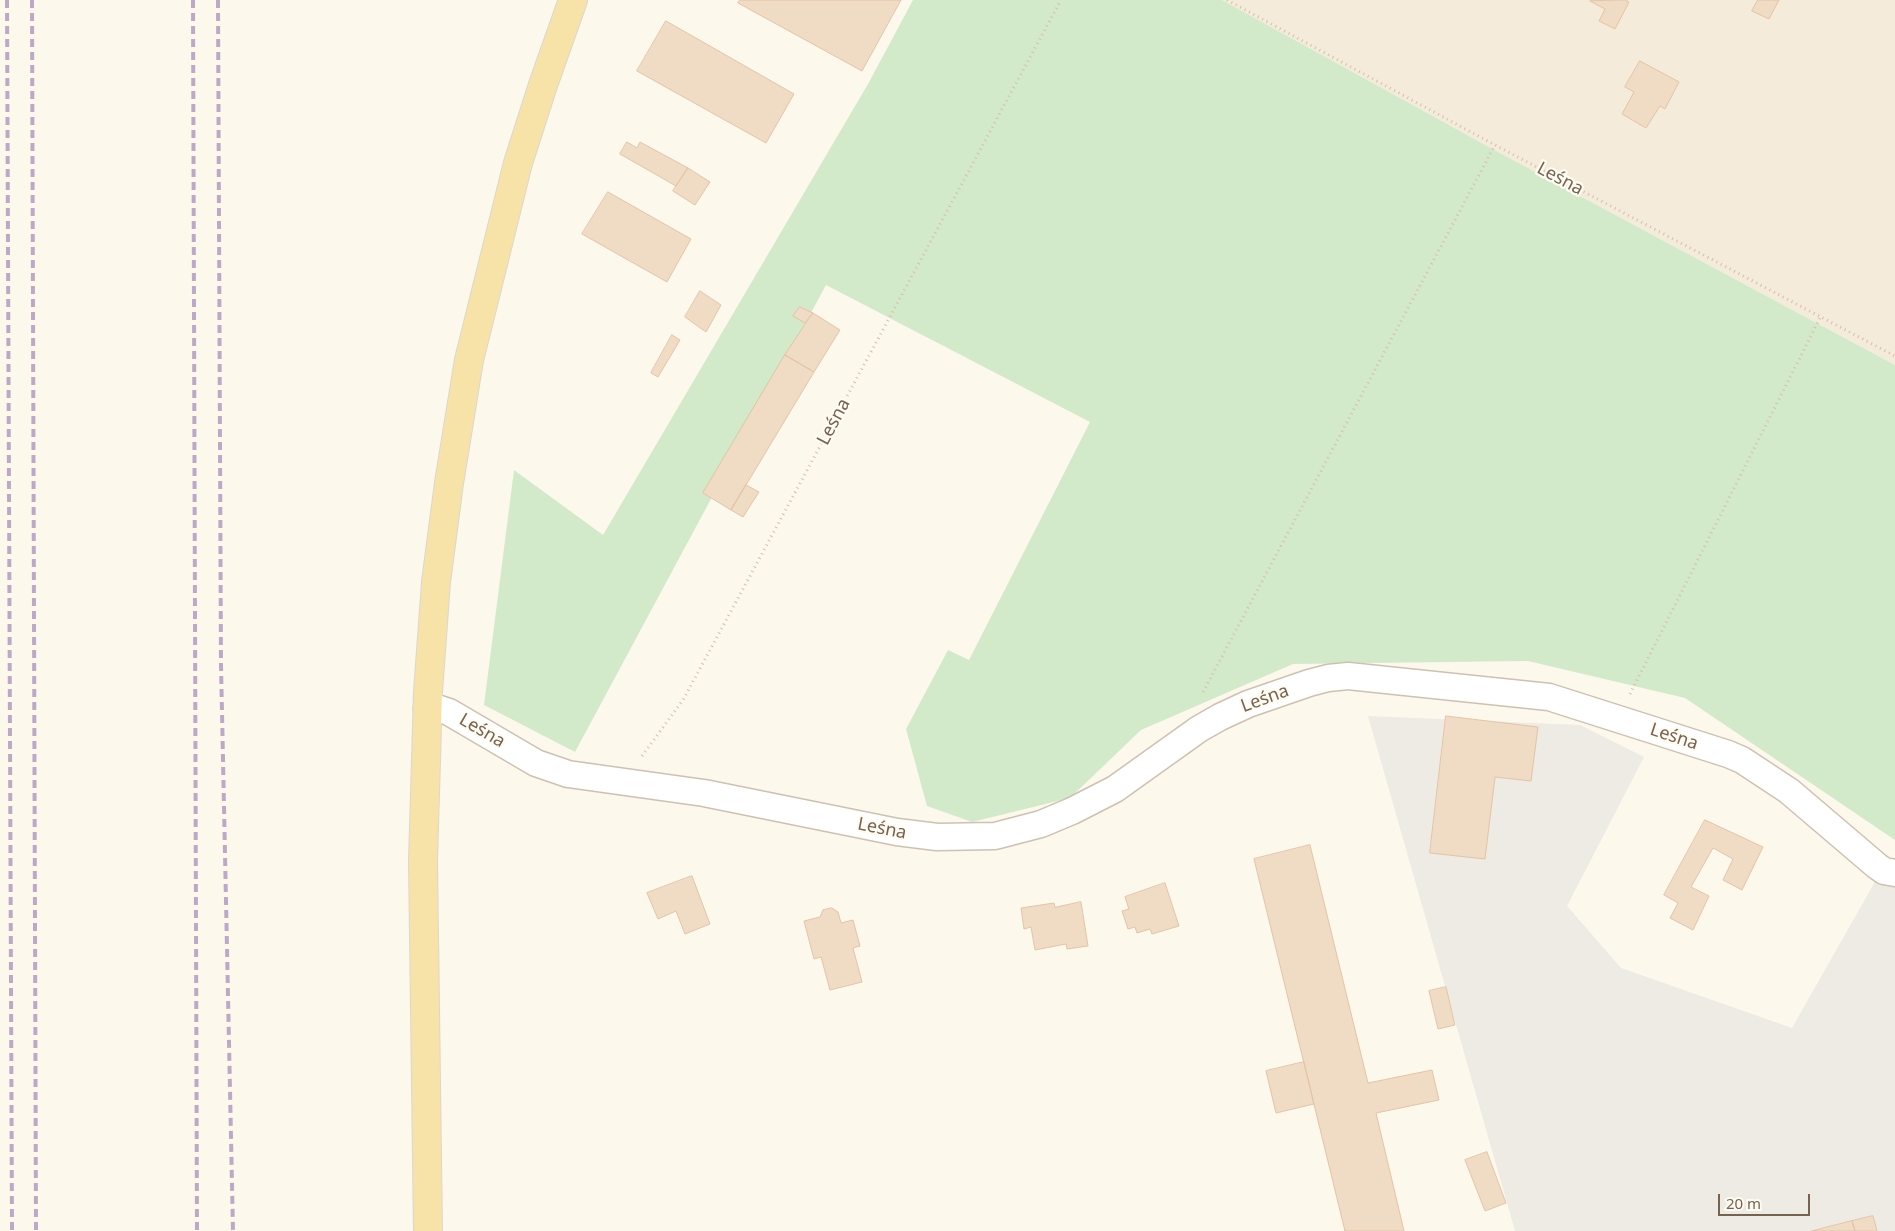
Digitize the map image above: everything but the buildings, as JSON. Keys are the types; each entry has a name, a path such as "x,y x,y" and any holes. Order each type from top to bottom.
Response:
{"main road":[{"path":"428,1231 422,861 427,708 436,582 448,483 470,360 518,163 543,85 574,0"}],"street":[{"name":"Leśna","path":"427,708 440,708 450,712 544,766 568,774 704,793 919,836 960,837 995,836 1041,824 1094,801 1115,789 1198,729 1220,717 1248,704 1328,678 1348,676 1375,678 1530,694 1562,700 1742,760 1789,791 1877,866 1884,871 1895,873"}],"path":[{"name":"Leśna","path":"622,782 684,700 1061,0"},
{"name":"Leśna","path":"1227,0 1895,356"},
{"path":"1201,695 1495,144"},
{"path":"1618,719 1821,316"}],"shaded area":[{"path":"1222,0 1895,0 1895,365 1500,153"},
{"path":"1368,716 1580,725 1644,757 1567,906 1621,968 1792,1028 1880,873 1895,884 1895,1231 1515,1231"}],"green space":[{"path":"913,0 1222,0 1500,153 1895,365 1895,840 1685,698 1528,661 1293,664 1141,730 1070,798 972,822 927,806 906,729 948,650 969,660 1090,422 826,285 575,752 484,705 514,470 603,535 868,84"}],"railway":[{"path":"7,0 12,1231"},
{"path":"32,0 36,1231"},
{"path":"193,0 197,1231"},
{"path":"218,0 221,665 233,1231"}]}
